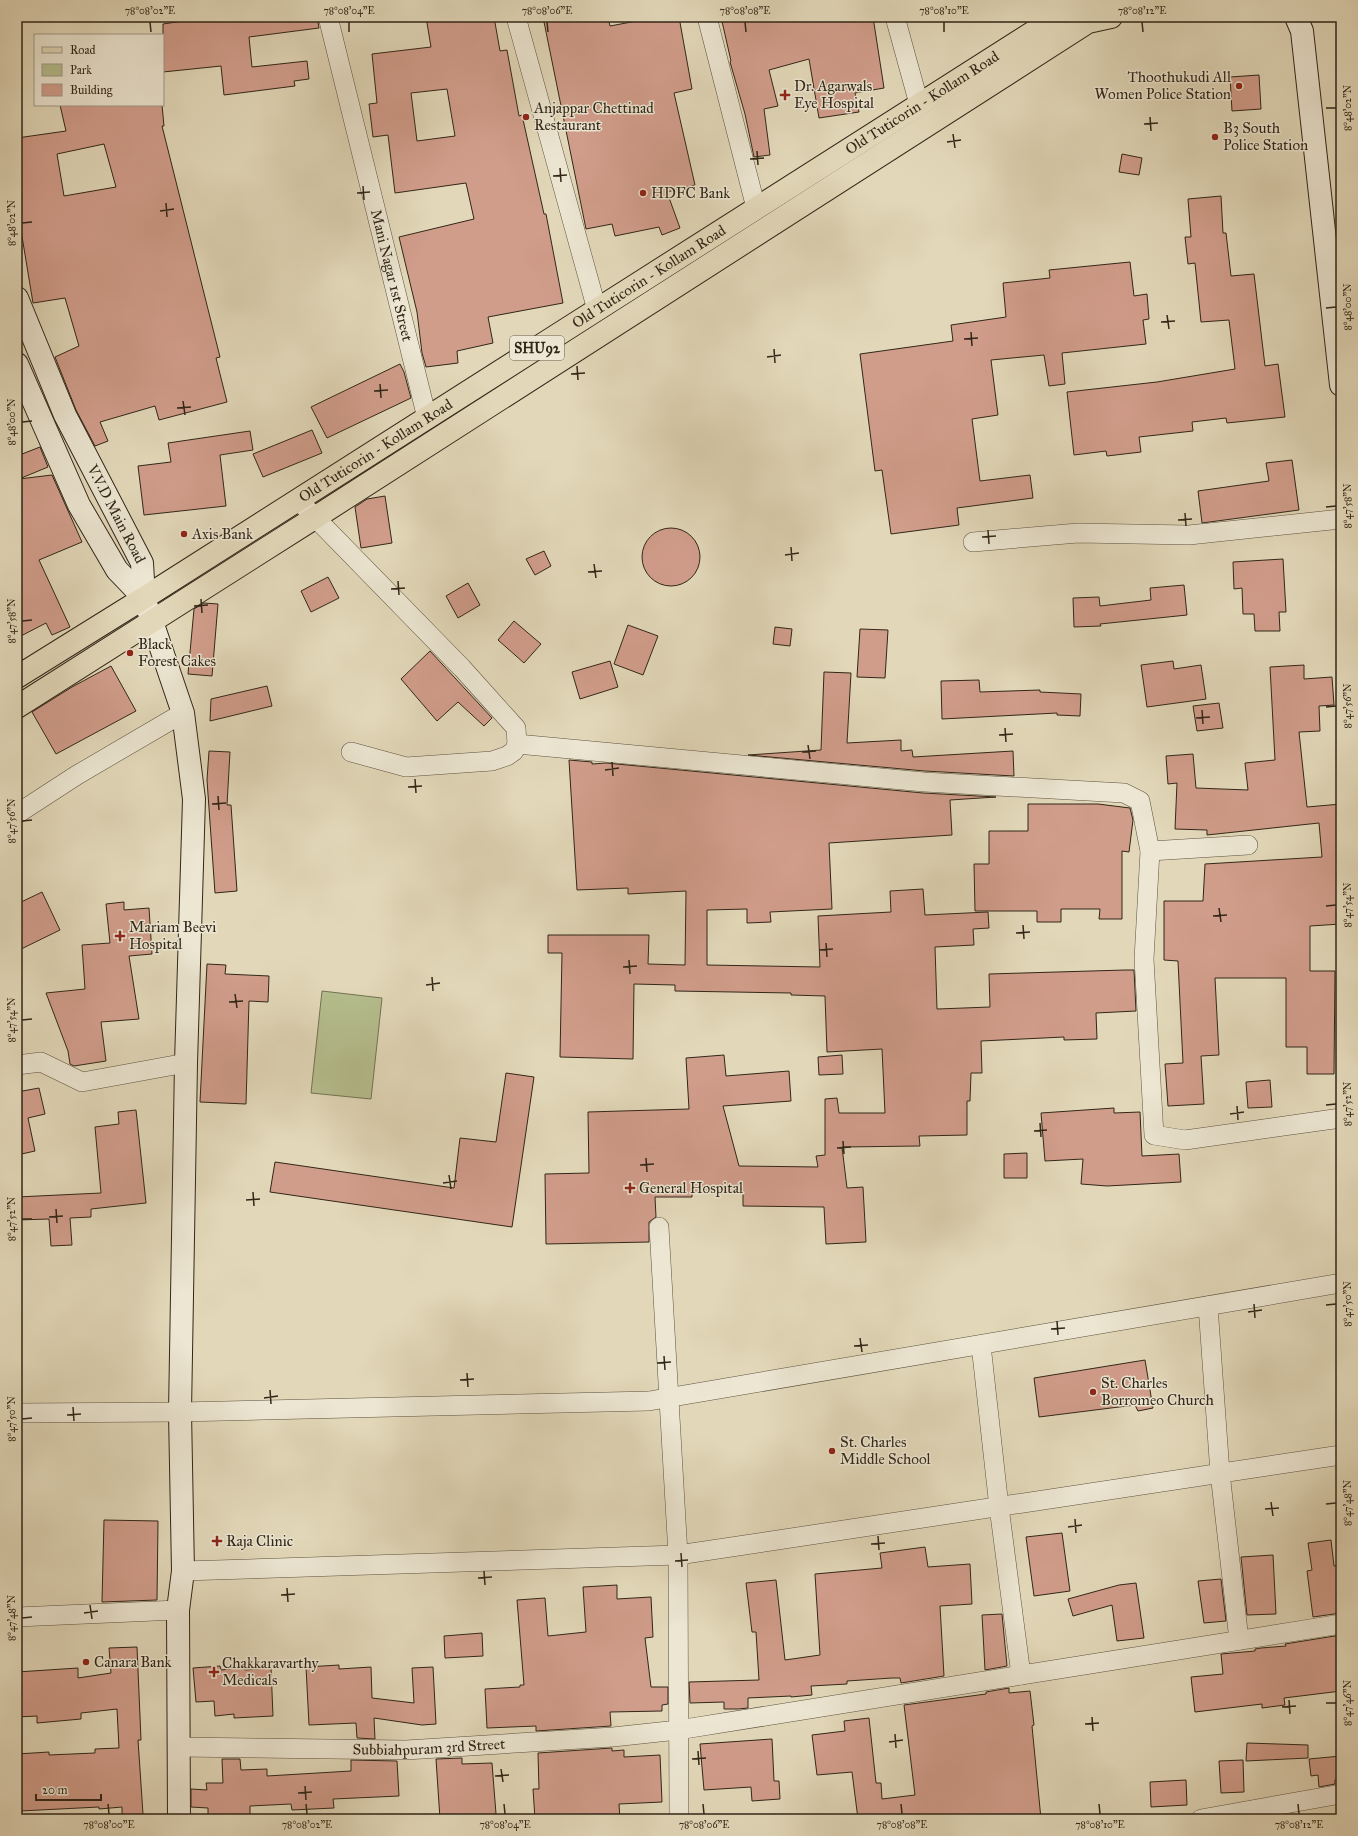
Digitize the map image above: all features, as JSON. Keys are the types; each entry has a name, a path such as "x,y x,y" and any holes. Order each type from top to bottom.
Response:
{"main road":[{"name":"Old Tuticorin - Kollam Road","path":"17,677 144,598 1057,17"},
{"path":"17,707 316,518 1088,22 1111,17"},
{"path":"1296,17 1302,31 1341,385"},
{"name":"V.V.D Main Road","path":"17,298 65,414 142,563 144,598"},
{"name":"V.V.D Main Road","path":"17,364 79,505 117,570 144,598"},
{"path":"144,598 183,713 194,799 186,1063 180,1412 183,1570 178,1610 179,1819"}],"street":[{"name":"Mani Nagar 1st Street","path":"328,17 427,418"},
{"path":"516,17 597,310"},
{"path":"707,17 756,208"},
{"path":"895,17 919,104"},
{"path":"298,500 484,691 516,728 517,744 514,751 506,756 492,761 406,767 351,752"},
{"path":"973,542 1078,533 1189,535 1341,519"},
{"path":"17,814 77,775 183,713"},
{"path":"517,744 924,782 1124,793 1140,801 1150,852 1144,959 1154,1135 1185,1140 1341,1118"},
{"path":"1150,852 1248,845"},
{"path":"17,1065 41,1062 82,1082 186,1063"},
{"path":"659,1228 678,1555 679,1819"},
{"path":"17,1413 180,1412 649,1401 1341,1283"},
{"path":"1208,1306 1220,1473 1239,1640"},
{"path":"981,1345 999,1507 1021,1675"},
{"path":"183,1570 678,1555 1341,1455"},
{"path":"17,1617 178,1610"},
{"name":"Subbiahpuram 3rd Street","path":"179,1747 406,1750 613,1737 678,1730 1341,1624"},
{"path":"1201,1819 1341,1794"}],"green space":[{"path":"322,991 382,998 371,1099 311,1093"}],"building":[{"path":"210,17 317,17 319,28 249,37 252,67 307,61 309,79 294,81 295,86 224,95 221,66 164,72 163,24"},
{"path":"426,17 494,17 500,51 507,50 519,116 522,115 544,214 546,214 563,303 488,317 493,343 457,351 458,363 426,367 422,353 417,312 399,237 474,219 466,183 395,193 388,135 373,137 369,104 377,103 372,54 431,47","holes":["447,89 455,136 417,141 411,93"]},
{"path":"543,17 608,17 610,26 658,17 679,17 692,89 674,93 695,185 667,192 680,228 662,235 659,227 615,236 612,224 586,229"},
{"path":"721,17 873,17 884,88 855,93 859,112 819,118 809,59 769,70 778,106 764,109 770,155 754,157 745,114 730,62"},
{"path":"1259,75 1261,109 1232,111 1230,77"},
{"path":"60,106 162,106 164,126 162,126 220,357 216,358 227,402 159,420 155,406 100,422 108,441 95,446 76,410 55,357 79,346 65,298 33,303 17,206 17,138 66,131","holes":["104,144 116,187 64,196 57,154"]},
{"path":"1122,154 1142,158 1139,175 1119,172"},
{"path":"1221,196 1223,233 1226,233 1231,276 1254,274 1265,366 1278,364 1285,417 1227,423 1226,418 1192,422 1193,431 1139,437 1141,452 1107,456 1106,451 1074,455 1067,392 1157,382 1235,369 1229,320 1201,322 1195,263 1188,264 1185,237 1191,237 1188,199"},
{"path":"1130,262 1134,296 1147,294 1149,319 1143,320 1146,344 1062,353 1065,384 1049,386 1044,355 991,360 998,415 972,419 980,481 1030,475 1033,498 957,508 959,525 891,534 882,470 875,471 860,354 953,341 951,325 1006,317 1003,283 1050,278 1049,270"},
{"path":"400,364 404,372 411,398 327,438 311,407"},
{"path":"312,430 322,453 263,477 253,454"},
{"path":"250,431 253,450 220,455 226,506 144,515 138,466 171,462 168,443"},
{"path":"40,447 48,467 19,479 52,475 82,542 39,560 70,627 52,635 46,623 17,638 17,456"},
{"path":"1292,460 1299,510 1202,523 1198,491 1269,481 1266,463"},
{"path":"385,496 392,543 361,548 355,507 367,499"},
{"path":"671,528 682,530 695,541 698,546 700,557 698,568 687,581 682,584 671,586 660,584 647,573 644,568 642,557 644,546 655,533 660,530"},
{"path":"544,551 551,566 535,575 526,559"},
{"path":"1283,559 1286,612 1279,612 1280,631 1255,631 1254,614 1243,614 1242,588 1234,589 1233,562"},
{"path":"328,577 339,598 311,612 301,591"},
{"path":"468,583 480,605 458,618 446,596"},
{"path":"1184,585 1187,615 1100,624 1101,626 1074,627 1073,598 1099,597 1100,606 1151,600 1150,588"},
{"path":"204,603 218,604 212,676 188,674 194,609"},
{"path":"514,621 541,644 524,663 498,640"},
{"path":"628,625 658,636 643,675 614,664"},
{"path":"775,627 792,629 790,646 773,644"},
{"path":"860,629 888,630 885,678 857,677"},
{"path":"430,651 492,718 484,726 458,702 437,721 401,679"},
{"path":"610,661 618,687 580,699 572,672"},
{"path":"1173,661 1174,669 1201,665 1206,699 1147,707 1141,665"},
{"path":"1304,665 1304,679 1332,677 1334,705 1319,706 1320,731 1299,732 1307,807 1341,804 1341,924 1310,926 1310,971 1335,971 1334,1074 1307,1074 1307,1047 1286,1047 1286,978 1215,978 1219,1055 1201,1056 1204,1104 1168,1106 1165,1064 1183,1063 1178,961 1164,960 1164,901 1203,901 1205,864 1322,857 1319,823 1207,835 1207,830 1175,829 1177,783 1168,784 1166,756 1193,754 1196,788 1248,790 1245,763 1275,760 1270,667"},
{"path":"111,666 136,711 56,754 32,712 72,687"},
{"path":"824,672 851,673 847,743 901,740 901,751 912,750 913,757 1013,751 1014,776 925,771 748,755 821,750"},
{"path":"979,680 980,692 1040,690 1040,692 1081,694 1080,716 1057,715 1057,713 942,719 941,681"},
{"path":"267,686 272,706 210,721 211,699"},
{"path":"1219,703 1223,728 1197,731 1193,706"},
{"path":"209,751 230,752 227,805 231,805 237,891 215,893 207,780"},
{"path":"569,760 592,762 592,764 606,763 923,793 996,797 950,800 952,835 829,843 832,909 770,912 771,922 747,923 747,909 707,910 707,965 820,967 818,916 891,912 890,891 923,889 925,915 988,912 989,928 973,929 974,945 935,947 937,1009 990,1007 989,974 1134,970 1136,1011 1096,1013 1097,1039 1064,1040 1064,1037 981,1041 982,1073 971,1073 970,1101 967,1101 967,1135 919,1136 920,1146 842,1147 847,1188 863,1187 866,1242 826,1244 824,1207 743,1206 743,1192 692,1192 692,1197 655,1197 656,1217 649,1222 649,1242 546,1244 545,1174 589,1173 588,1112 689,1109 686,1058 724,1055 726,1076 789,1071 791,1101 723,1106 739,1166 818,1167 816,1156 825,1155 825,1099 837,1098 839,1113 885,1113 882,1049 827,1052 825,996 791,995 791,993 675,991 675,985 634,984 633,1059 560,1057 562,953 548,953 548,935 649,935 648,964 685,965 686,891 628,894 628,888 577,890"},
{"path":"1028,804 1098,804 1130,808 1133,820 1129,852 1122,851 1122,919 1099,919 1100,909 1061,909 1061,922 1037,922 1037,911 975,911 974,864 989,864 989,831 1028,831"},
{"path":"42,892 60,930 17,951 17,904"},
{"path":"124,902 124,910 149,908 152,954 129,956 139,1019 101,1022 106,1061 74,1066 70,1064 68,1051 46,993 85,989 82,945 110,943 106,904"},
{"path":"207,964 226,965 225,974 269,976 268,1002 249,1001 246,1104 200,1102"},
{"path":"842,1055 843,1074 819,1075 818,1057"},
{"path":"506,1073 534,1077 512,1227 270,1192 275,1162 454,1188 460,1138 496,1142"},
{"path":"1270,1080 1272,1107 1248,1108 1246,1082"},
{"path":"39,1088 45,1114 28,1118 35,1151 17,1155 17,1092"},
{"path":"1114,1108 1114,1113 1140,1112 1142,1156 1179,1154 1181,1182 1107,1186 1081,1184 1083,1159 1045,1161 1041,1113"},
{"path":"136,1110 146,1203 91,1209 91,1217 70,1218 72,1245 51,1246 49,1219 17,1220 17,1197 101,1193 95,1127 119,1124 118,1112"},
{"path":"1027,1153 1027,1178 1004,1178 1004,1154"},
{"name":"St. Charles Borromeo Church","path":"1145,1360 1153,1408 1138,1411 1135,1405 1039,1417 1034,1378"},
{"path":"104,1520 158,1521 157,1600 102,1602"},
{"path":"1062,1533 1070,1591 1034,1596 1026,1537"},
{"path":"1331,1540 1334,1566 1341,1565 1341,1613 1313,1617 1307,1571 1312,1570 1308,1543"},
{"path":"925,1547 928,1567 970,1564 972,1604 940,1606 944,1676 901,1683 900,1678 892,1678 847,1681 847,1684 811,1686 812,1695 748,1698 748,1708 724,1709 724,1702 690,1703 689,1682 759,1680 756,1632 752,1632 746,1583 776,1580 785,1660 820,1655 815,1574 882,1568 880,1553"},
{"path":"1273,1555 1276,1614 1247,1615 1241,1557"},
{"path":"1221,1579 1226,1621 1204,1623 1198,1581"},
{"path":"1136,1583 1144,1638 1117,1641 1112,1605 1073,1616 1068,1599 1119,1585"},
{"path":"617,1585 617,1599 651,1597 653,1637 645,1638 651,1687 668,1687 668,1704 662,1705 662,1711 610,1712 611,1726 536,1731 536,1726 487,1728 485,1689 520,1687 520,1685 524,1685 517,1600 545,1598 548,1636 586,1632 583,1587"},
{"path":"1002,1614 1007,1666 985,1670 982,1615"},
{"path":"482,1633 483,1656 445,1658 444,1636"},
{"path":"1341,1635 1341,1691 1284,1698 1285,1705 1262,1708 1262,1704 1195,1712 1191,1677 1223,1674 1221,1654 1255,1651 1255,1649 1286,1646 1285,1644"},
{"path":"137,1647 141,1740 138,1740 143,1814 122,1816 122,1807 20,1811 17,1754 49,1752 49,1755 95,1753 95,1749 119,1748 117,1709 81,1713 81,1719 37,1723 37,1716 17,1717 17,1672 78,1668 78,1678 111,1673 109,1648"},
{"path":"339,1665 339,1669 371,1667 372,1698 414,1703 412,1668 433,1667 436,1724 422,1725 374,1718 375,1739 357,1738 356,1723 309,1725 306,1667"},
{"path":"220,1666 221,1670 245,1667 245,1670 271,1668 273,1716 234,1718 234,1714 215,1716 214,1701 196,1702 193,1668"},
{"path":"1009,1688 1009,1693 1030,1691 1041,1819 858,1819 852,1772 817,1775 812,1735 845,1731 844,1721 869,1718 876,1783 881,1783 882,1799 915,1795 904,1705 986,1694 986,1692"},
{"path":"772,1739 774,1781 779,1781 780,1799 752,1801 751,1787 704,1790 700,1744"},
{"path":"1247,1743 1308,1745 1308,1758 1246,1761"},
{"path":"612,1748 612,1751 624,1750 624,1757 660,1755 662,1802 619,1804 620,1819 535,1819 533,1789 539,1789 538,1753"},
{"path":"1341,1756 1341,1779 1335,1780 1335,1784 1319,1787 1318,1775 1311,1776 1309,1759"},
{"path":"462,1758 462,1764 492,1763 496,1814 466,1817 466,1819 440,1819 436,1759"},
{"path":"222,1759 240,1759 241,1770 267,1769 267,1776 351,1771 351,1760 397,1761 399,1796 333,1799 334,1808 292,1810 291,1804 250,1806 250,1819 208,1819 208,1808 191,1807 191,1789 207,1790 206,1783 223,1783"},
{"path":"1243,1760 1244,1792 1221,1793 1219,1761"},
{"path":"1186,1780 1187,1805 1151,1807 1150,1782"}],"place":[{"name":"Thoothukudi All Women Police Station","path":"1239,86"},
{"name":"Dr. Agarwals Eye Hospital","path":"785,95"},
{"name":"Anjappar Chettinad Restaurant","path":"526,117"},
{"name":"B3 South Police Station","path":"1215,137"},
{"name":"HDFC Bank","path":"643,193"},
{"name":"Axis Bank","path":"184,534"},
{"name":"Black Forest Cakes","path":"130,653"},
{"name":"Mariam Beevi Hospital","path":"120,936"},
{"name":"General Hospital","path":"630,1188"},
{"name":"St. Charles Borromeo Church","path":"1093,1392"},
{"name":"St. Charles Middle School","path":"832,1451"},
{"name":"Raja Clinic","path":"217,1541"},
{"name":"Canara Bank","path":"86,1662"},
{"name":"Chakkaravarthy Medicals","path":"214,1672"}]}
